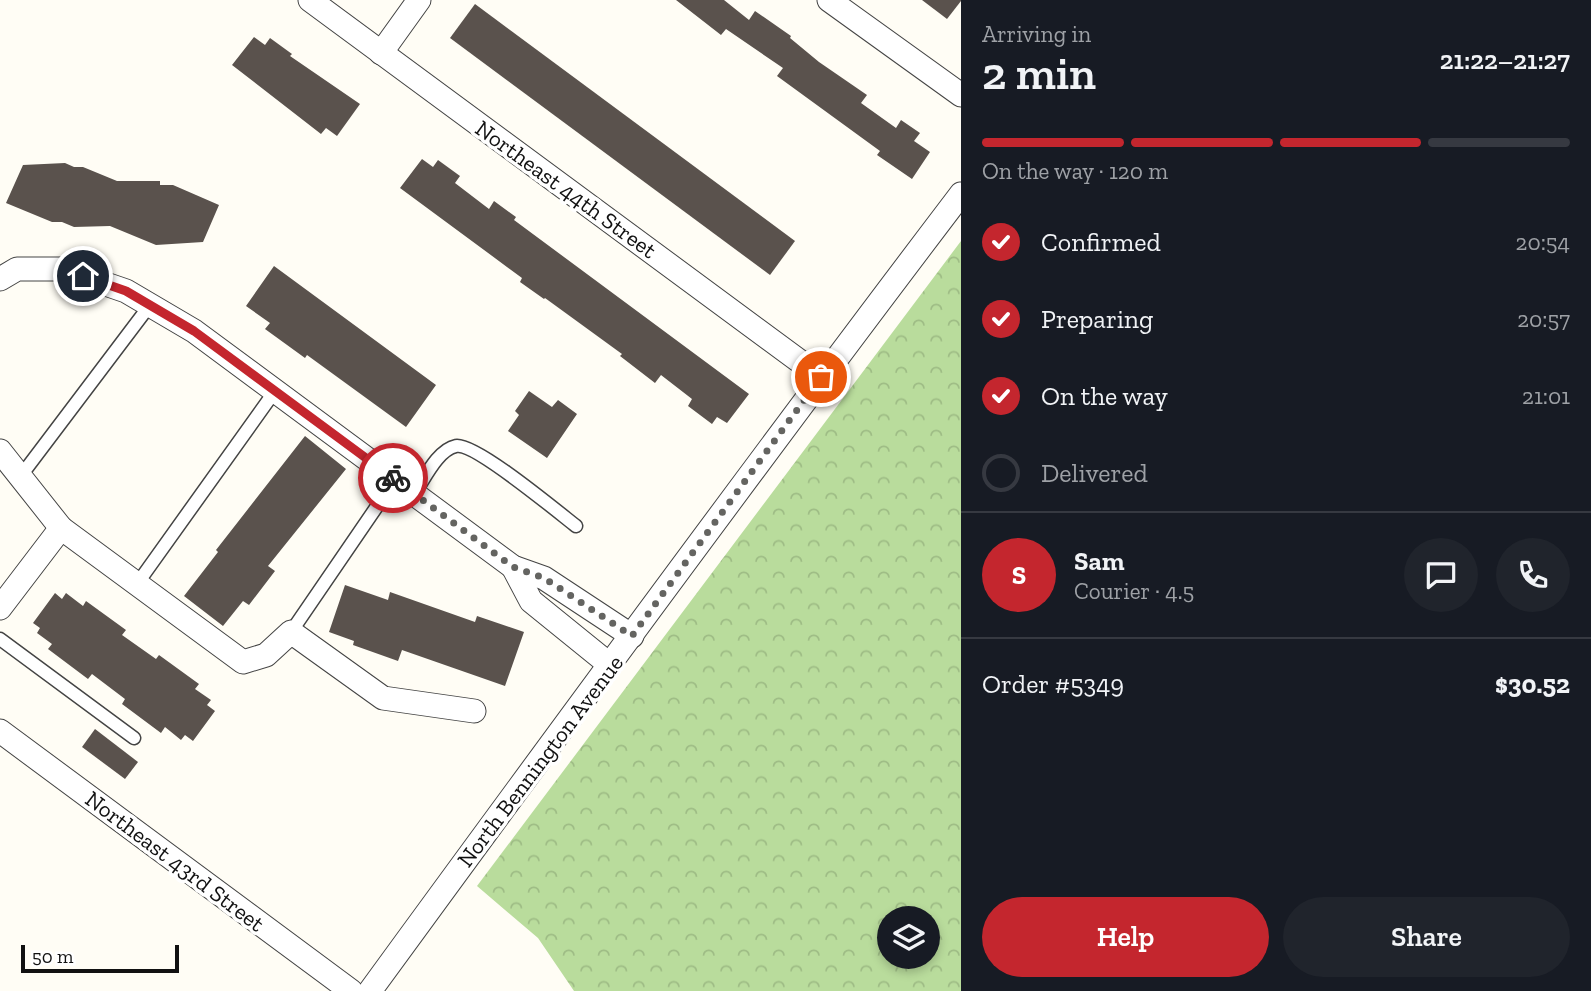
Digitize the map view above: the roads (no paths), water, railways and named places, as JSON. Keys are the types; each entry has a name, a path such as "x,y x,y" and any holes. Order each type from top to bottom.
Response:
{"street":[{"name":"Northeast 44th Street","path":"310,0 821,377"},
{"path":"381,53 419,0"},
{"path":"829,0 961,95"},
{"name":"North Bennington Avenue","path":"370,991 821,377 961,194"},
{"path":"0,279 17,269 62,269 126,291 194,331 513,567 544,578 632,636"},
{"path":"0,451 61,528 243,662 266,655 292,632 383,698 474,711"},
{"path":"0,608 61,528"},
{"path":"513,567 531,601 610,666"},
{"name":"Northeast 43rd Street","path":"0,731 351,991"}],"lane":[{"path":"20,477 150,305"},
{"path":"137,584 275,391"},
{"path":"414,494 444,452 455,446 465,446 510,475 576,526"},
{"path":"292,632 395,480"},
{"path":"0,639 134,738"}]}
